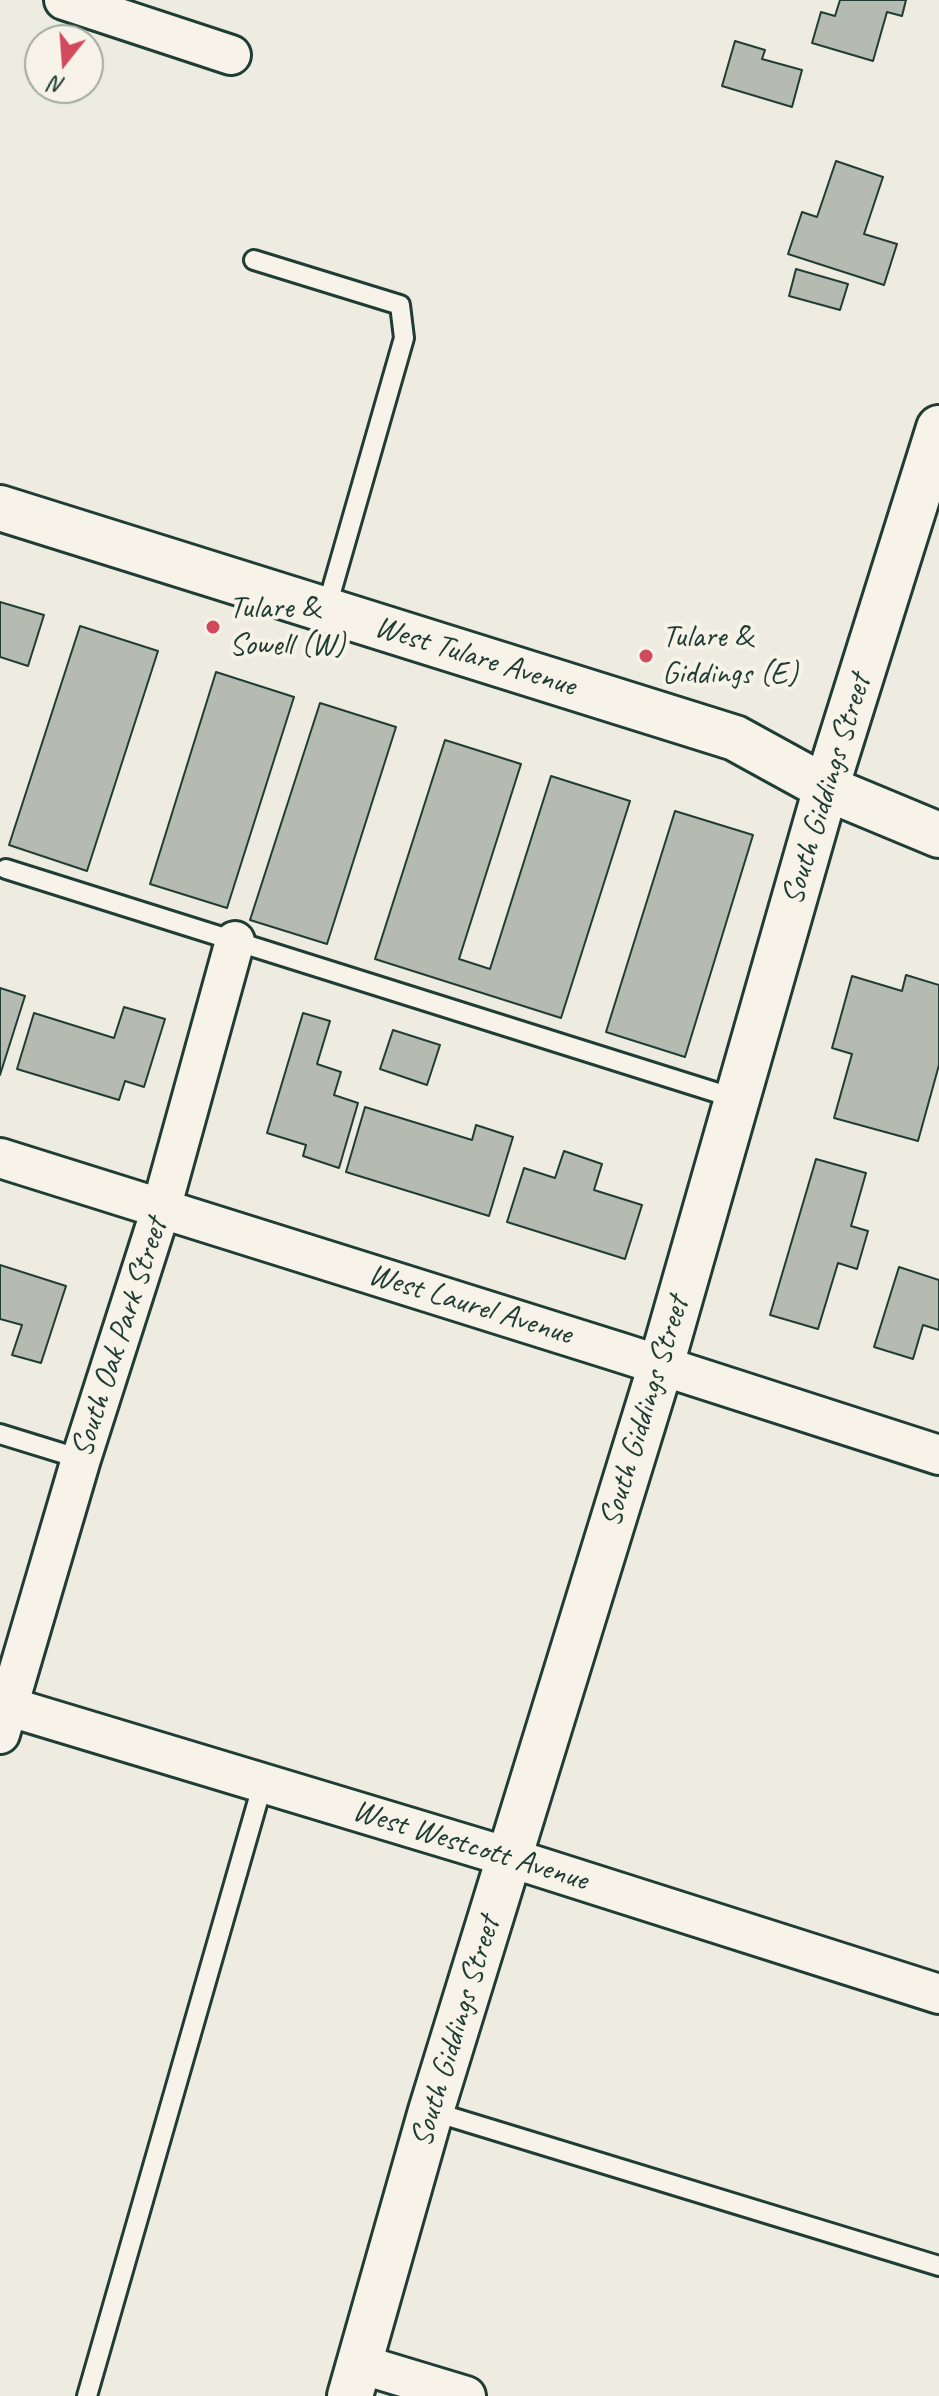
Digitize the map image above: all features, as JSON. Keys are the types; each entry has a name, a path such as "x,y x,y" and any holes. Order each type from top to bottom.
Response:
{"street":[{"path":"64,0 231,55"},
{"name":"South Giddings Street","path":"355,2380 431,2111 661,1365 826,788 939,428"},
{"name":"West Tulare Avenue","path":"0,508 735,738 826,788 939,835"},
{"name":"South Oak Park Street","path":"3,1715 161,1209 235,941"},
{"name":"West Laurel Avenue","path":"0,1158 939,1455"},
{"name":"West Westcott Avenue","path":"3,1715 263,1783 939,1994"},
{"path":"355,2380 466,2396"}],"lane":[{"path":"254,260 400,305 404,338 326,610"},
{"path":"6,869 737,1099"},
{"path":"0,1434 81,1459"},
{"path":"87,2396 263,1783"},
{"path":"431,2111 939,2266"}],"building":[{"path":"840,0 906,0 902,16 887,12 873,61 812,43 821,12 835,16"},
{"path":"735,41 765,50 762,59 802,70 792,107 722,86"},
{"path":"836,161 883,177 864,234 897,244 884,285 788,254 802,212 817,217"},
{"path":"796,269 848,284 840,310 789,296"},
{"path":"0,602 44,615 28,666 0,657"},
{"path":"80,626 158,651 87,871 9,845"},
{"path":"216,672 294,697 227,908 150,884"},
{"path":"320,703 396,727 327,944 250,920"},
{"path":"445,740 521,764 459,959 490,969 551,776 630,801 561,1018 375,959"},
{"path":"675,811 753,835 685,1057 606,1032"},
{"path":"906,975 939,985 939,1065 918,1141 834,1118 852,1054 832,1048 852,976 902,991"},
{"path":"0,988 25,996 0,1075"},
{"path":"124,1007 165,1019 144,1087 125,1081 119,1100 17,1069 34,1013 114,1038"},
{"path":"303,1013 330,1021 317,1064 341,1072 334,1095 358,1103 339,1168 303,1156 306,1145 267,1133"},
{"path":"393,1030 440,1045 427,1085 380,1069"},
{"path":"365,1107 472,1140 476,1125 513,1137 489,1216 346,1172"},
{"path":"564,1151 602,1164 594,1190 642,1205 625,1259 507,1222 524,1168 555,1178"},
{"path":"816,1159 866,1173 851,1226 868,1231 857,1269 838,1263 818,1329 770,1315"},
{"path":"0,1265 66,1286 41,1363 12,1355 22,1325 0,1319"},
{"path":"899,1267 939,1280 939,1330 923,1325 913,1359 874,1347"}],"place":[{"name":"Tulare & Sowell (W)","path":"213,627"},
{"name":"Tulare & Giddings (E)","path":"646,656"}]}
